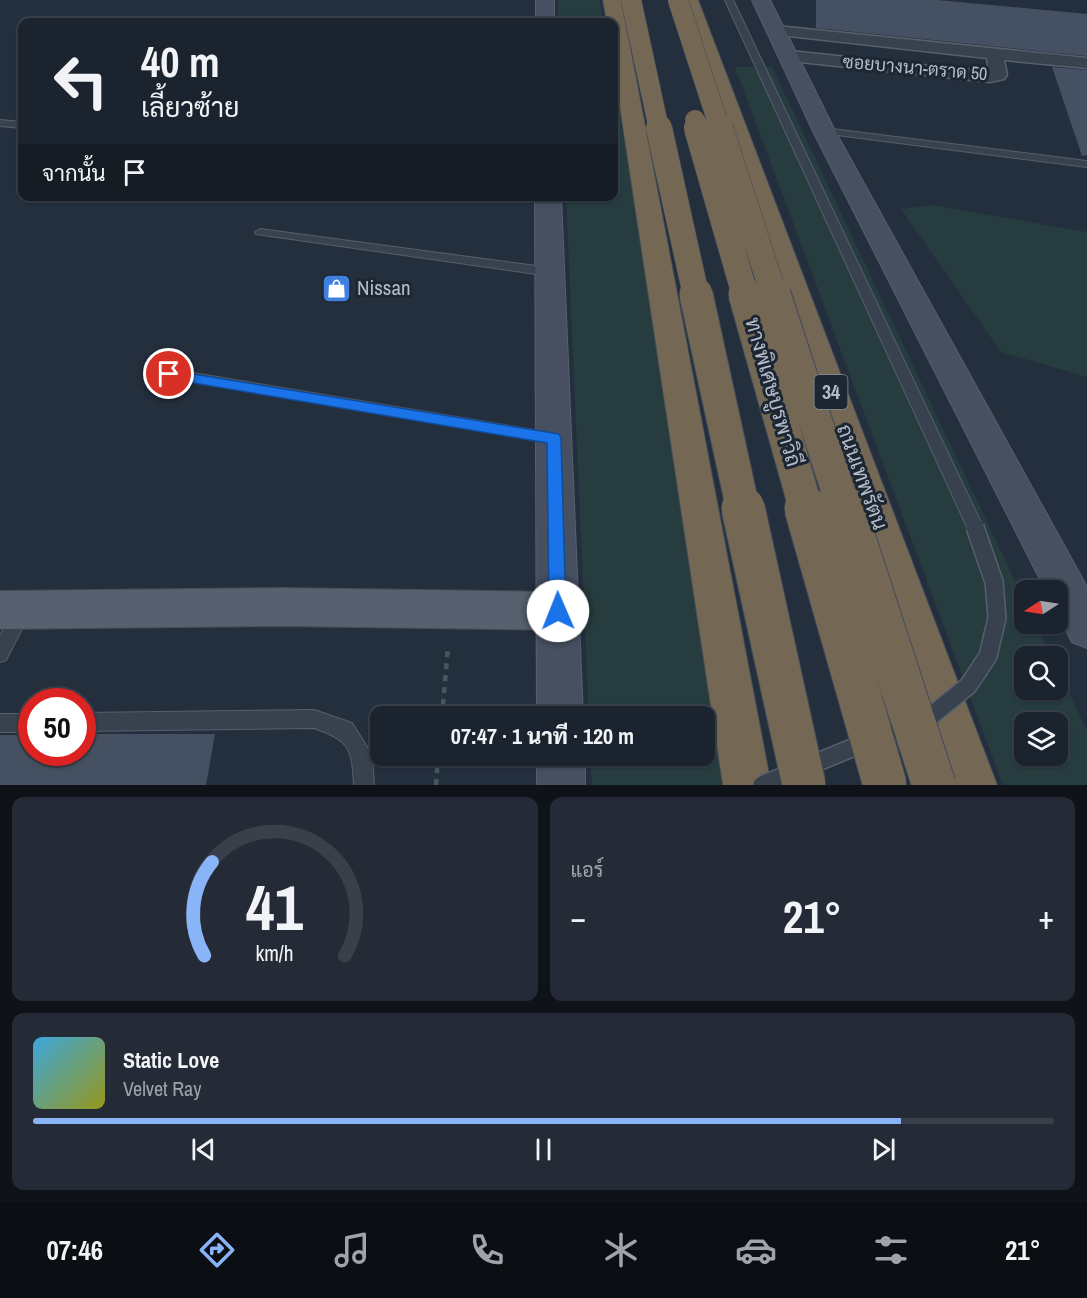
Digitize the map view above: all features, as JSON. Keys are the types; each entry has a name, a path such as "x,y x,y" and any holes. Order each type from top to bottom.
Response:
{"highway":[{"path":"612,0 615,18"},
{"path":"631,0 804,785"},
{"name":"ทางพิเศษบูรพาวิถี","path":"661,0 885,785"},
{"path":"678,0 934,785"},
{"name":"ถนนเทพรัตน","path":"689,0 973,785"},
{"path":"618,35 747,785"}],"main road":[{"path":"544,0 545,18"},
{"path":"761,0 824,131 1087,628"},
{"path":"548,201 560,706"},
{"path":"11,610 282,607 558,611"},
{"path":"561,766 561,785"}],"street":[{"name":"ซอยบางนา-ตราด 50","path":"783,43 990,77 998,75 995,54 1087,63"},
{"path":"783,43 995,54"}],"lane":[{"path":"729,0 975,527 994,582 996,618 988,656 968,686 932,715 762,785"},
{"path":"0,123 18,124"},
{"path":"824,131 1087,164"},
{"path":"260,232 551,272"},
{"path":"169,374 554,438"},
{"path":"0,654 11,610"},
{"path":"96,722 314,719 345,729 362,755 364,785"},
{"path":"0,723 18,723"}],"path":[{"path":"443,706 451,609"},
{"path":"436,785 437,766"}],"green space":[{"path":"558,0 600,0 603,18 558,18"},
{"path":"735,67 772,67 1015,580 1014,634 1041,634 1047,646 1014,646 1014,700 1068,700 1068,690 1087,731 1087,785 1003,785"},
{"path":"618,105 731,785 592,785 591,766 715,766 715,706 589,706 566,201 618,201"},
{"path":"932,205 1087,232 1087,377 1001,352 901,209"}],"building":[{"path":"816,0 937,0 1087,14 1087,56 816,28"},
{"path":"1052,67 1087,70 1087,155 1082,156"},
{"path":"96,734 215,734 206,785 0,785 0,735 18,735 18,766 96,766"}],"place":[{"name":"Nissan","path":"336,288"}],"route":[{"path":"169,374 554,438 558,611"}]}
